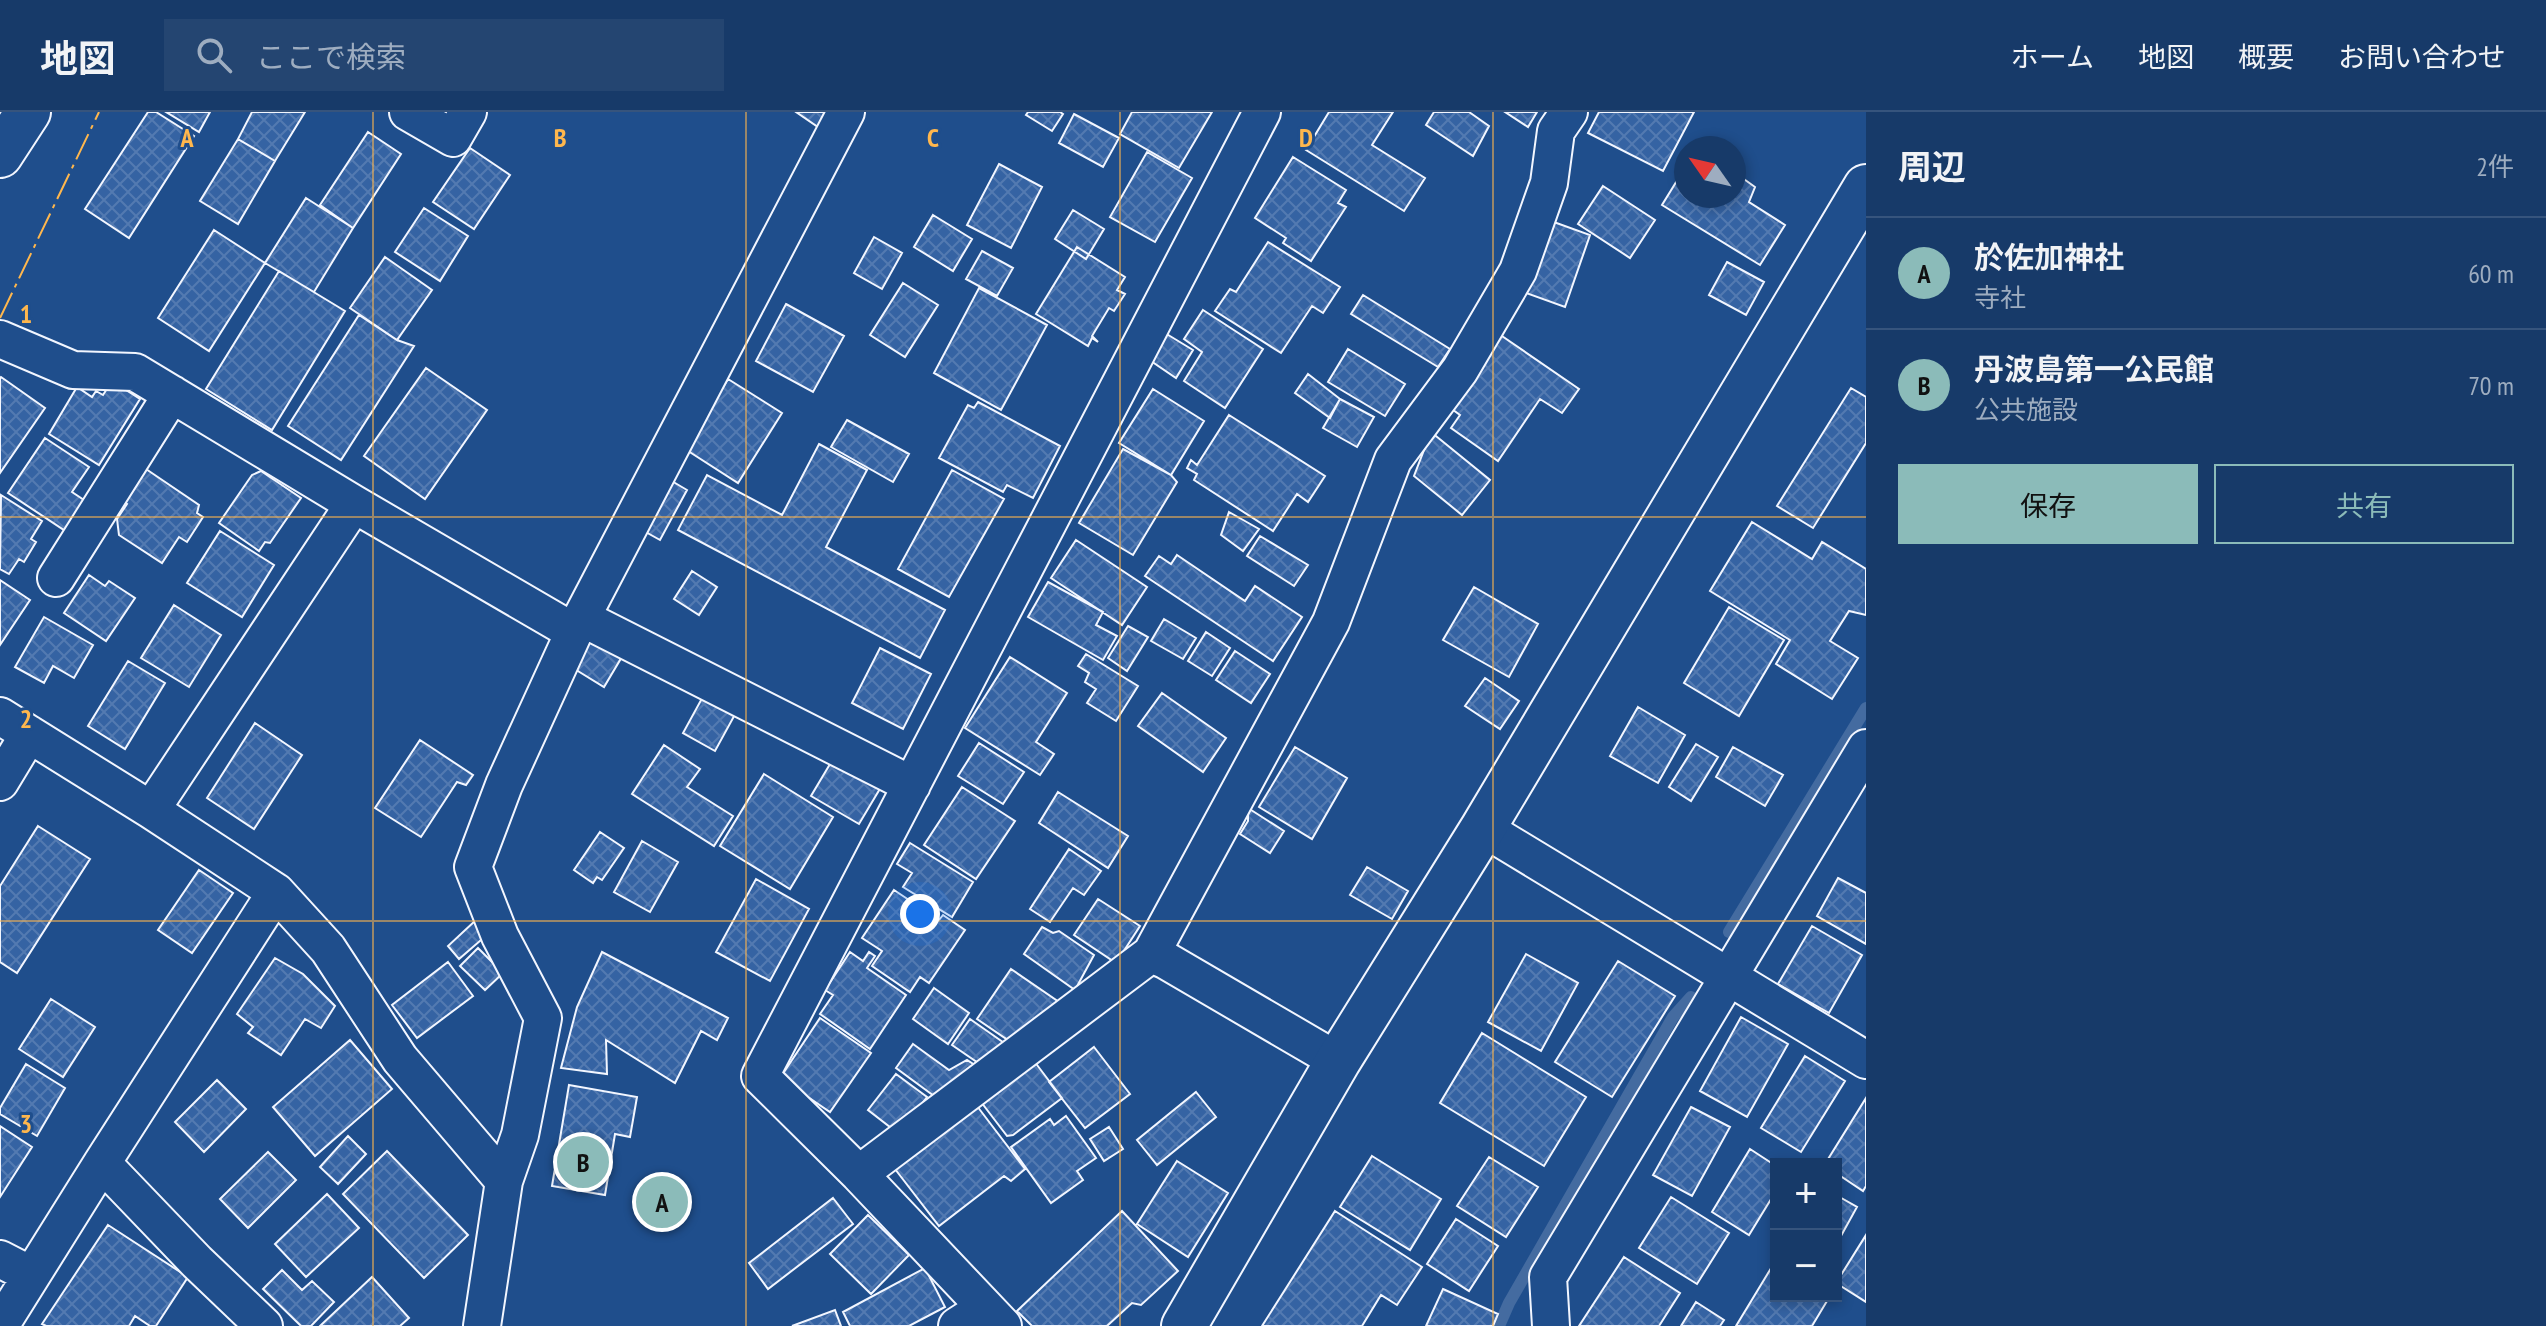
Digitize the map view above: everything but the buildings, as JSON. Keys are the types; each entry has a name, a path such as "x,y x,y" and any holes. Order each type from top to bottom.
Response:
{"street":[{"path":"0,155 28,112"},
{"path":"408,112 453,138 468,112"},
{"path":"482,1326 504,1181 520,1135 543,1018 500,936 473,867 504,785 578,625 846,112"},
{"path":"981,1320 859,1174 760,1076 1262,112"},
{"path":"859,1174 1151,954 1331,622 1393,460 1460,370 1518,271 1549,183 1556,131 1569,112"},
{"path":"1184,1326 1338,1061 1483,828 1866,187"},
{"path":"0,339 73,370 135,372 354,504 578,625 912,785"},
{"path":"56,578 172,394"},
{"path":"151,810 354,504"},
{"path":"0,782 14,725 276,892 328,949 400,1059 504,1181"},
{"path":"1551,1326 1548,1277 1866,748"},
{"path":"1483,828 1866,1060"},
{"path":"0,1326 15,1267 102,1163 276,892"},
{"path":"1151,954 1338,1061"},
{"path":"102,1163 197,1262 264,1326"}],"waterway":[{"path":"1729,932 1866,708"},
{"path":"1499,1326 1509,1303 1673,1017 1691,997"}],"power":[{"path":"0,318 99,112"}],"place":[{"name":"丹波島第一公民館","path":"583,1162"},
{"name":"於佐加神社","path":"662,1202"}]}
